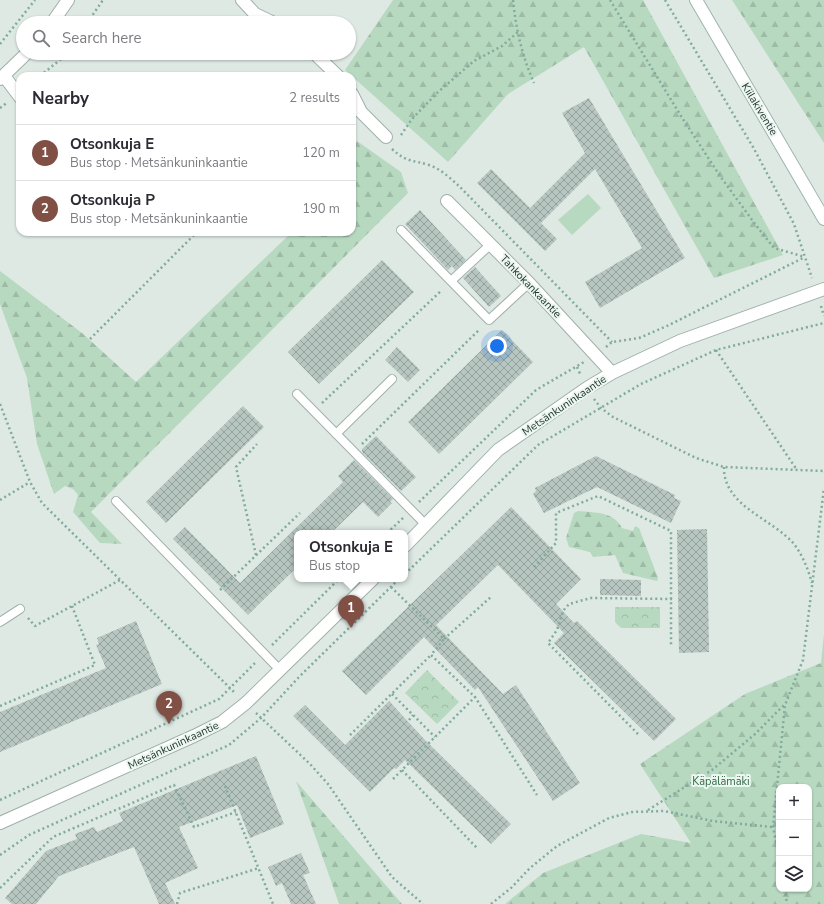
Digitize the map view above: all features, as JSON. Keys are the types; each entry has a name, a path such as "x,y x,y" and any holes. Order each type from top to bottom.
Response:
{"street":[{"path":"57,16 68,0"},
{"path":"242,0 255,14 259,16"},
{"name":"Kiilakiventie","path":"696,0 824,219"},
{"path":"16,93 2,78 20,60"},
{"path":"321,60 334,72"},
{"path":"356,103 360,112 386,137"},
{"name":"Tahkokankaantie","path":"447,201 529,283 612,373"},
{"name":"Metsänkuninkaantie","path":"408,543 498,450 587,388 612,373 680,341 821,290"},
{"name":"Metsänkuninkaantie","path":"0,823 222,722 246,703 370,582"}],"lane":[{"path":"401,230 489,320 529,283"},
{"path":"451,281 491,244"},
{"path":"336,434 392,380"},
{"path":"296,394 426,525"},
{"path":"116,501 280,670"},
{"path":"0,622 20,609"}],"path":[{"path":"22,16 35,0"},
{"path":"92,16 103,0"},
{"path":"513,0 518,32 526,64 534,83"},
{"path":"610,0 681,116 720,176 755,224 774,248 805,257"},
{"path":"665,0 753,147 794,224 805,257 821,290 824,316"},
{"path":"0,44 16,24"},
{"path":"400,139 402,132 409,122 438,92 474,61 502,46 518,32"},
{"path":"45,72 60,60"},
{"path":"386,137 389,147 397,154 412,162 429,165 440,170 460,187 612,342"},
{"path":"397,154 398,146"},
{"path":"90,339 193,236"},
{"path":"595,354 612,342 639,338 667,326 805,257"},
{"path":"313,411 451,281"},
{"path":"354,452 489,320"},
{"path":"408,571 538,445 641,384 716,350 824,323"},
{"path":"716,350 797,470"},
{"path":"577,367 587,388 601,408 613,417 696,458 724,467 824,471"},
{"path":"0,404 30,482 42,503 310,764 328,784 392,877 422,904"},
{"path":"256,555 236,467 258,444"},
{"path":"724,467 726,482 736,496 747,508 786,536 794,544 804,560 812,584"},
{"path":"0,500 30,482"},
{"path":"776,842 773,827 785,705 803,660 824,488"},
{"path":"534,566 556,542 556,513 598,496 672,531 671,645"},
{"path":"211,599 300,513"},
{"path":"20,609 35,626 120,580"},
{"path":"0,800 219,700 264,653 337,582"},
{"path":"391,587 444,639"},
{"path":"350,735 431,655 444,639 492,596"},
{"path":"638,734 548,643 556,630 563,611 569,604 591,598 672,599"},
{"path":"0,706 95,665 72,606"},
{"path":"431,655 475,697 538,796"},
{"path":"392,694 435,737"},
{"path":"393,779 475,697"},
{"path":"648,810 712,770 754,735 785,705"},
{"path":"409,720 413,715"},
{"path":"402,770 477,848"},
{"path":"0,888 53,836 174,785 194,827 236,812"},
{"path":"225,786 274,904"},
{"path":"491,904 494,903 530,868 557,846 573,836 609,818 632,812 648,810 664,811 713,821 773,827"},
{"path":"177,904 180,893 259,868"},
{"path":"785,892 787,904"}],"green space":[{"path":"393,0 643,0 783,255 714,278 584,47 508,94 448,162 356,80 356,72 347,72 345,70 352,60 356,60 356,54"},
{"path":"732,0 824,0 824,143"},
{"path":"357,141 401,172 408,193 91,512 122,544 100,543 73,512 78,495 73,489 65,486 54,494 37,444 27,378 0,304 0,271 82,333 136,382 288,236 356,236"},
{"path":"588,194 601,208 572,235 558,220"},
{"path":"578,511 609,516 614,518 622,528 633,531 635,526 639,528 658,578 657,581 623,573 615,555 593,557 590,552 569,547 566,538 574,513"},
{"path":"615,607 660,607 660,628 621,628 615,622"},
{"name":"Käpälämäki","path":"824,634 824,904 505,904 543,873 641,834 691,843 640,764 745,694 821,663"},
{"path":"427,670 459,702 437,724 405,693"},
{"path":"296,781 402,904 339,904"}],"building":[{"path":"589,98 685,258 600,308 585,282 642,248 595,169 541,223 557,239 545,251 477,183 491,169 530,208 585,153 562,113"},
{"path":"420,210 466,260 455,270 452,266 448,270 405,224"},
{"path":"382,260 414,292 319,384 288,352"},
{"path":"475,267 501,296 489,307 463,278"},
{"path":"502,330 533,362 439,454 408,422"},
{"path":"397,347 420,370 408,382 385,360"},
{"path":"243,406 264,427 166,523 146,502"},
{"path":"376,436 416,477 401,491 362,452 362,449"},
{"path":"596,456 675,495 674,498 681,501 671,523 597,487 544,513 533,494 536,491 535,488"},
{"path":"354,460 393,499 390,502 392,503 378,517 363,502 334,530 294,530 343,482 338,476"},
{"path":"511,507 581,579 556,604 574,623 577,621 676,719 654,741 554,643 564,633 498,565 436,625 503,694 516,685 580,783 553,801 478,687 475,690 424,637 366,695 342,671"},
{"path":"185,527 240,583 294,530 294,570 248,615 173,539"},
{"path":"707,529 709,652 679,653 677,530"},
{"path":"600,579 641,580 641,596 600,595"},
{"path":"136,621 162,684 0,752 0,712 106,668 96,645 99,644 97,638"},
{"path":"389,701 425,740 511,824 491,844 405,760 396,769 394,768 370,792 293,716 305,705 345,745"},
{"path":"256,756 284,824 250,838 237,805 179,827 198,868 165,883 175,904 159,904 134,847 59,876 36,904 12,904 5,898 46,851 77,839 75,834 94,827 97,832 123,821 119,813"},
{"path":"301,853 310,873 303,875 316,904 291,904 282,883 276,886 268,867"}],"place":[{"name":"Otsonkuja E","path":"351,628"},
{"name":"Otsonkuja P","path":"169,724"}]}
